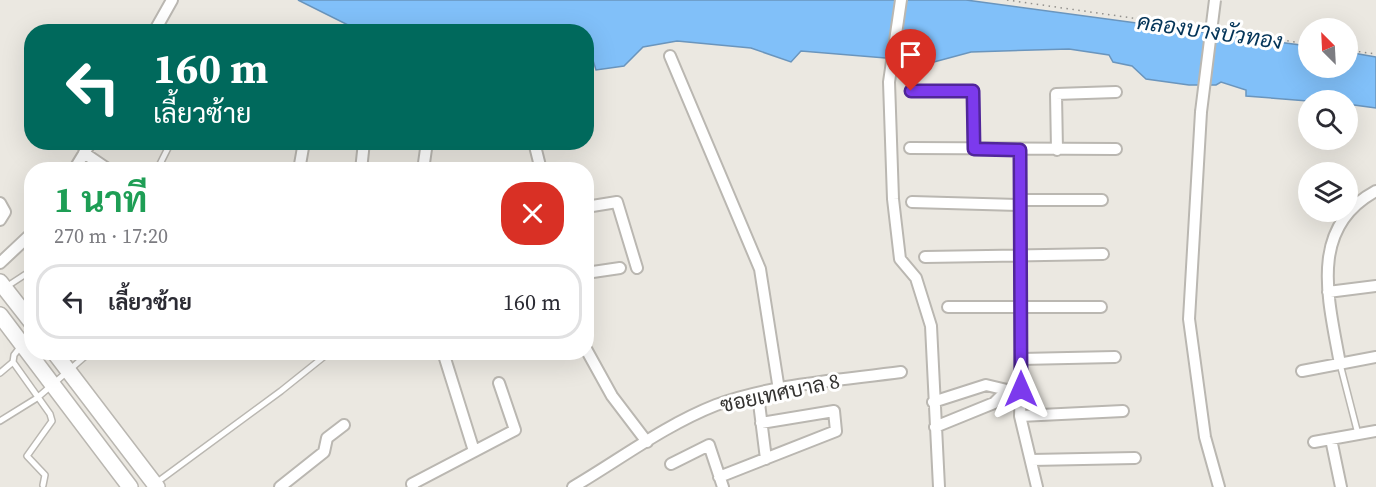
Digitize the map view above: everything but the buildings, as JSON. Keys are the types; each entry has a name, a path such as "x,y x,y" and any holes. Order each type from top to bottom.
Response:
{"main road":[{"path":"2,285 24,312"},
{"path":"0,315 24,348"},
{"path":"33,360 130,487"},
{"path":"60,360 156,486"}],"street":[{"path":"158,24 172,0"},
{"path":"901,0 889,82 893,199 900,259 916,278 931,326 939,487"},
{"path":"1215,0 1201,112 1189,319 1205,437 1219,487"},
{"path":"670,56 760,269 778,390"},
{"path":"911,91 973,91 974,149"},
{"path":"1058,150 1056,94 1116,92"},
{"path":"910,148 1116,149"},
{"path":"79,162 86,150"},
{"path":"1020,150 1020,416 1037,487"},
{"path":"84,153 97,162"},
{"path":"1340,364 1328,292 1329,249 1335,231 1349,212 1376,190"},
{"path":"912,202 1102,200"},
{"path":"594,206 617,202 637,268"},
{"path":"0,203 5,212 0,220"},
{"path":"0,263 24,240"},
{"path":"925,257 1103,254"},
{"path":"594,272 620,268"},
{"path":"1328,292 1376,286"},
{"path":"948,307 1101,307"},
{"path":"1021,359 1115,357"},
{"path":"1302,371 1376,357"},
{"path":"445,360 474,452"},
{"path":"592,360 612,396 647,442"},
{"name":"ซอยเทศบาล 8","path":"573,487 647,442 718,405 778,390 901,372"},
{"path":"413,487 412,484 515,430 499,383"},
{"path":"933,402 986,386 1006,390 1021,389"},
{"path":"935,427 994,403 1006,390"},
{"path":"758,395 766,459"},
{"path":"671,464 709,445 721,482 766,459 836,431 834,411 761,423"},
{"path":"1020,416 1123,411"},
{"path":"280,487 324,452 327,438 344,425"},
{"path":"1314,442 1376,431"},
{"path":"1330,439 1341,487"},
{"path":"1031,460 1135,458"}],"lane":[{"path":"2,285 24,274"},
{"path":"0,373 13,362 14,355 22,345"},
{"path":"0,421 38,398 82,360"},
{"path":"156,486 320,360"},
{"path":"13,362 52,421 27,456 45,474 43,485"},
{"path":"1340,364 1358,434"}],"path":[{"path":"1007,0 1298,43"},
{"path":"1358,52 1376,54"}],"water":[{"path":"298,0 966,0 1298,45 1298,78 1358,78 1358,54 1376,57 1376,108 1358,106 1358,90 1298,90 1298,100 1246,96 1246,90 1221,82 1216,85 1189,85 1146,79 1132,66 1113,62 1109,55 1069,49 971,52 934,62 801,51 791,62 751,48 677,41 643,47 624,66 596,70 594,24 346,24"}],"route":[{"path":"911,91 973,91 974,149 1020,150 1021,389"}],"water label":[{"name":"คลองบางบัวทอง","path":"1210,31"}]}
